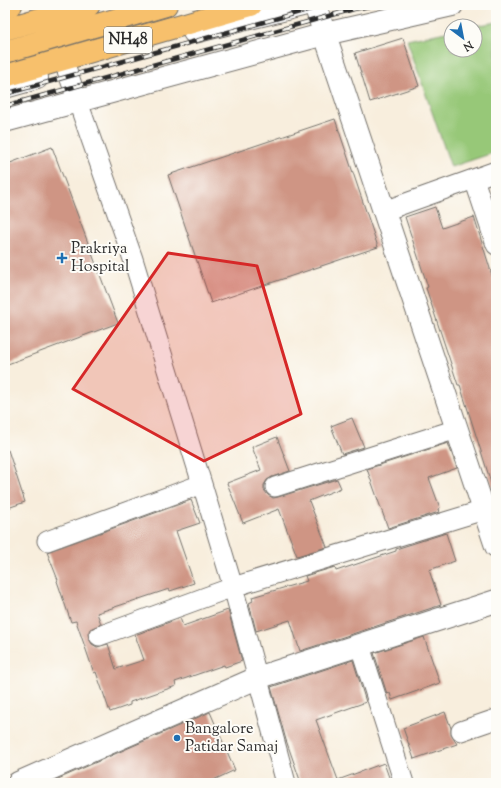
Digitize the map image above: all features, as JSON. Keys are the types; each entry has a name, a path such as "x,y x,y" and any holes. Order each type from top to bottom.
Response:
{"highway":[{"path":"5,7 11,5"},
{"path":"5,29 89,5"},
{"path":"5,52 166,5"},
{"name":"NH48","path":"5,76 65,64 251,5"}],"street":[{"path":"5,87 65,64 302,5"},
{"path":"315,5 496,546"},
{"path":"5,121 325,34 452,5"},
{"path":"65,64 133,259 233,587 286,783"},
{"path":"384,211 496,171"},
{"path":"474,179 496,245"},
{"path":"275,488 457,429"},
{"path":"47,541 202,484"},
{"path":"99,636 233,587 484,510"},
{"path":"18,783 257,678 496,601"},
{"path":"360,646 404,783"},
{"path":"461,731 496,719"}],"highlighted area":[{"path":"168,253 257,266 301,414 204,461 73,389"}],"green space":[{"path":"496,22 496,152 451,167 407,40 443,33 443,58 483,58 483,24"}],"building":[{"path":"403,38 419,86 370,102 355,53"},
{"path":"335,119 378,247 211,303 168,175"},
{"path":"52,147 118,323 5,365 5,165"},
{"path":"435,207 442,228 474,217 496,288 496,488 493,489 460,385 458,385 426,288 428,287 405,217"},
{"path":"352,418 364,447 342,454 331,426"},
{"path":"277,437 290,471 267,480 264,485 264,490 268,495 273,498 278,497 337,479 341,488 309,501 327,547 297,556 279,509 243,523 227,483 261,470 252,447"},
{"path":"448,443 457,468 429,478 440,508 438,509 439,512 388,528 367,469"},
{"path":"5,450 8,450 25,502 5,509"},
{"path":"191,500 200,523 176,531 194,583 170,591 169,589 97,613 101,624 90,629 88,634 89,639 92,644 97,647 108,644 116,669 144,660 135,635 180,618 183,626 228,610 242,661 225,667 224,665 175,682 176,686 130,702 130,705 110,712 96,672 94,673 76,621 71,622 57,581 58,580 47,552"},
{"path":"446,533 455,561 429,570 441,605 300,651 290,620 256,631 249,603 253,601 252,597 307,581 305,576 335,567 336,571 396,551 396,549"},
{"path":"424,637 440,683 392,700 390,693 387,694 374,653"},
{"path":"353,660 366,702 316,720 338,780 384,763 391,783 301,783 286,740 271,687"},
{"name":"Bangalore Patidar Samaj","path":"210,712 235,770 207,783 49,783"},
{"path":"445,712 451,728 451,735 457,744 414,759 403,728"}],"railway":[{"path":"5,94 325,5"},
{"path":"5,106 354,9 375,5"}],"place":[{"name":"Prakriya Hospital","path":"62,258"},
{"name":"Bangalore Patidar Samaj","path":"177,738"}]}
